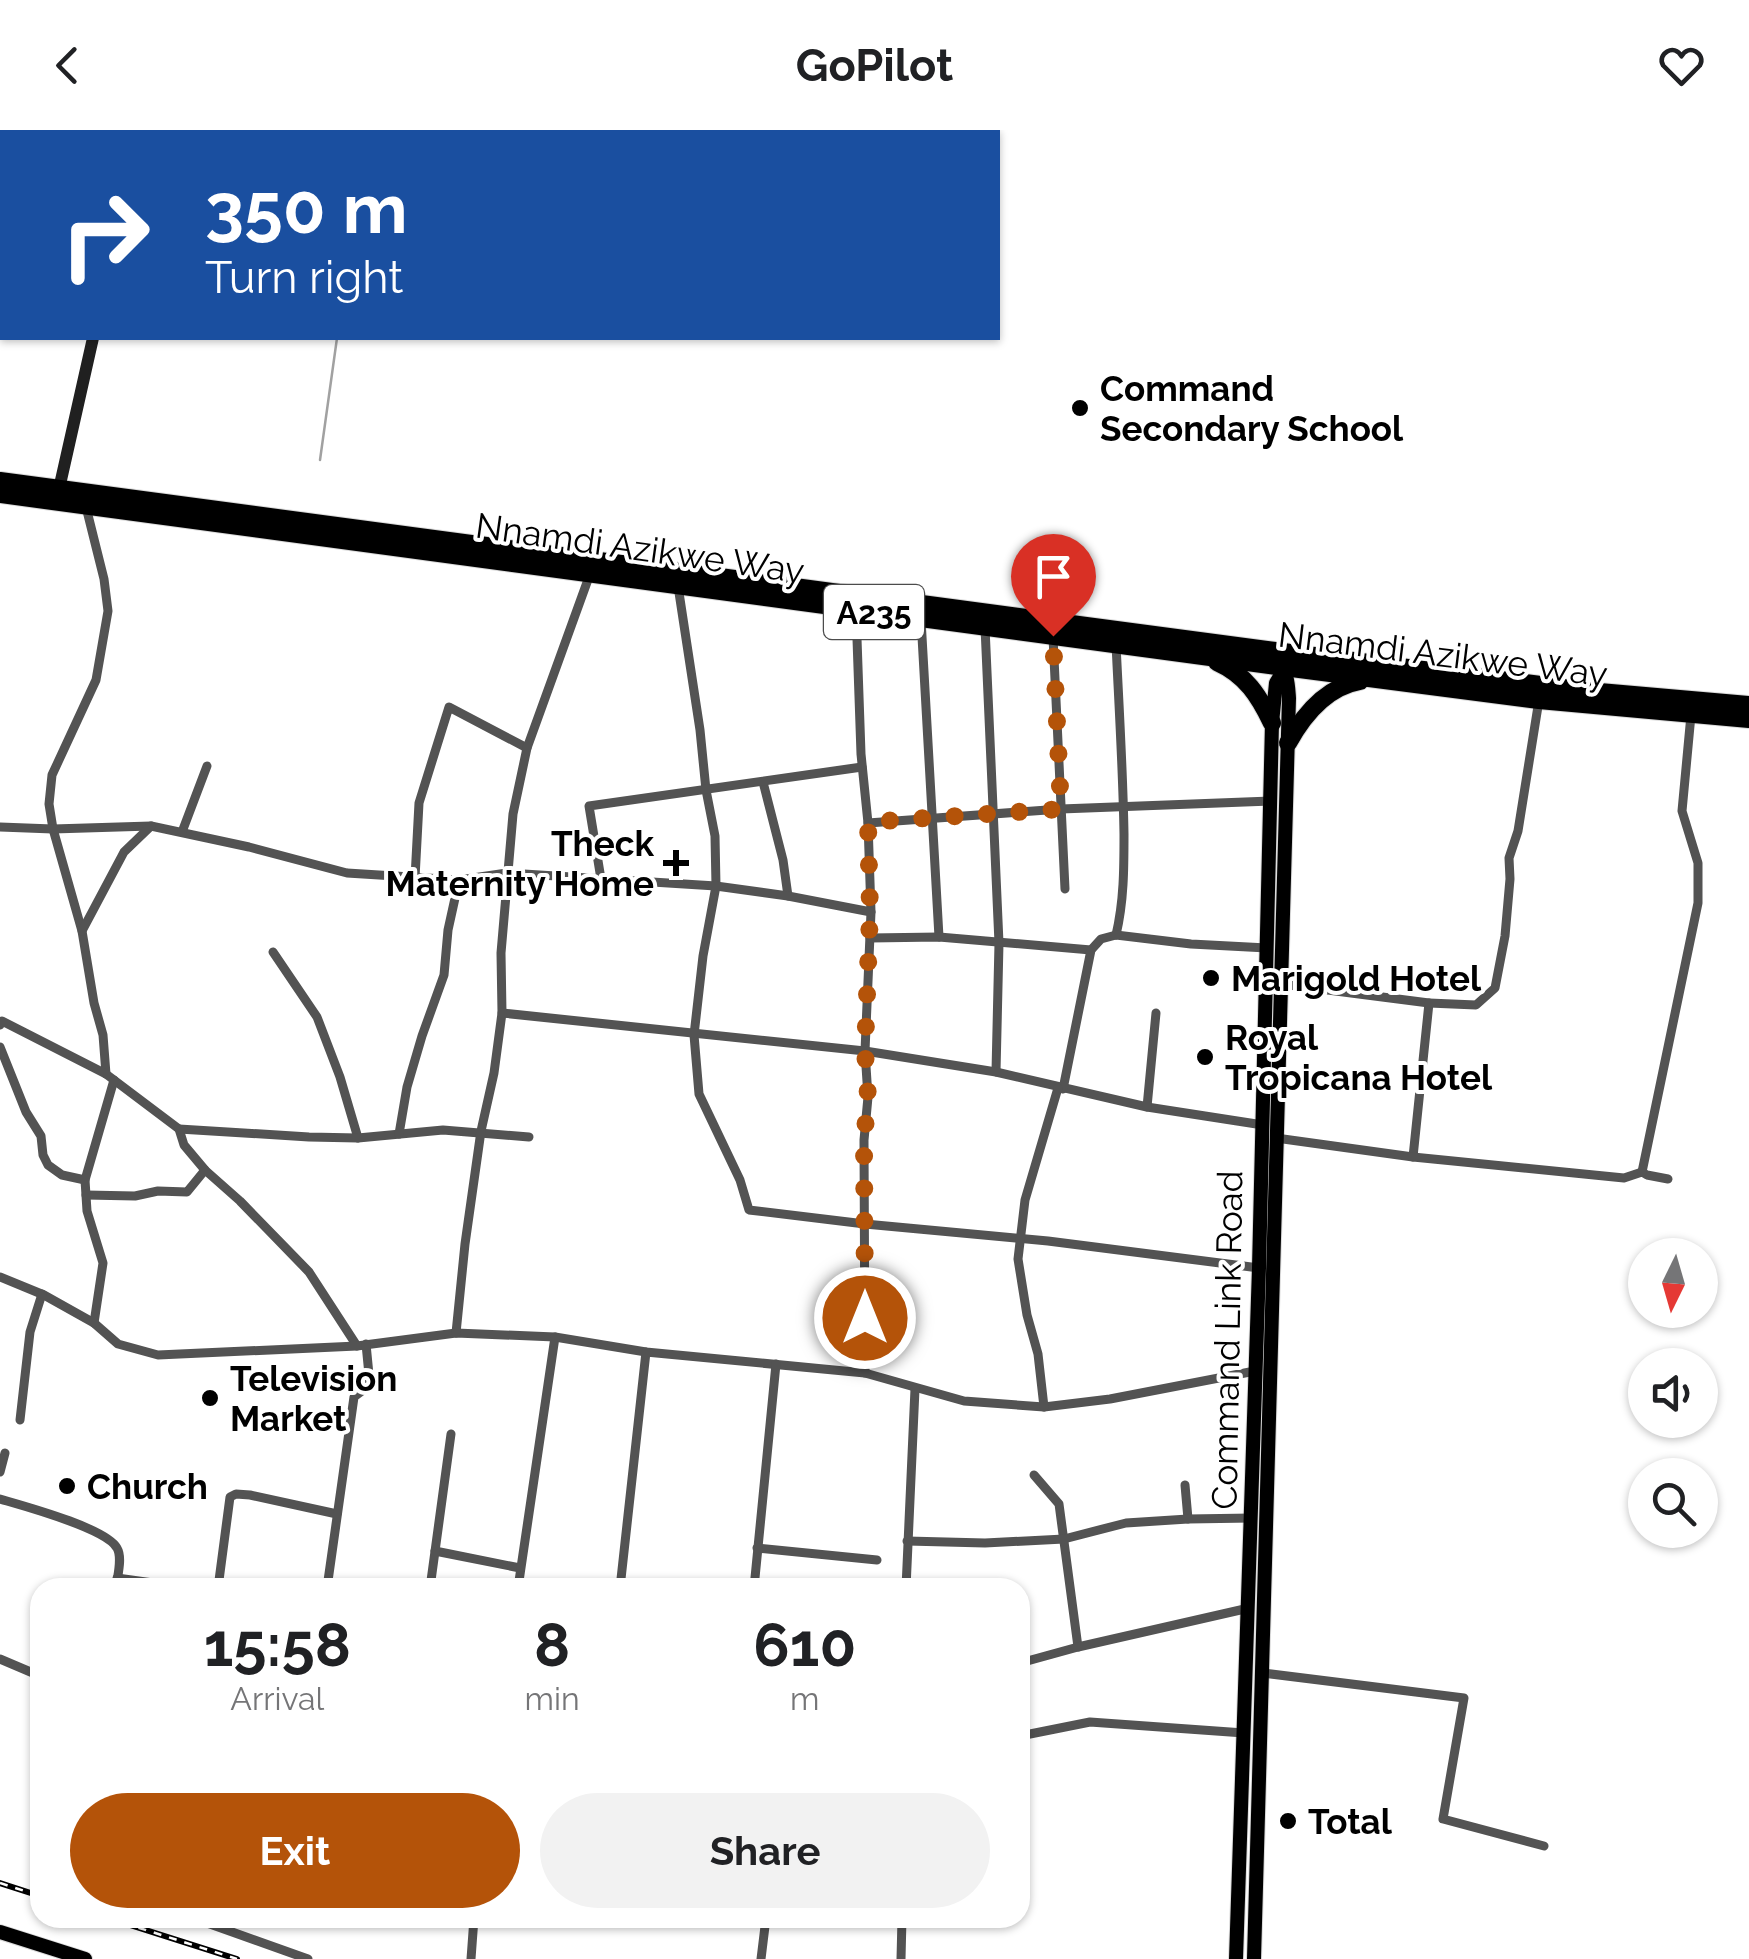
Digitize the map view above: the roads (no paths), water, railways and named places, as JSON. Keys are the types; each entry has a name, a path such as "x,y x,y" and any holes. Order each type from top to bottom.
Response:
{"highway":[{"name":"Nnamdi Azikwe Way","path":"0,481 1314,656 1588,691 1749,705"},
{"name":"Nnamdi Azikwe Way","path":"0,494 1284,668 1539,700 1749,719"},
{"path":"1193,655 1220,663 1248,683 1272,723"},
{"path":"1288,743 1306,714 1329,694 1356,681 1385,680"}],"main road":[{"path":"1238,646 1263,654 1284,668 1300,658 1314,656"},
{"name":"Command Link Road","path":"1254,1959 1263,1674 1267,1211 1262,1125 1272,723 1276,683 1284,668"},
{"name":"Command Link Road","path":"1236,1959 1260,1268 1276,1138 1288,743 1288,682 1284,668"},
{"path":"0,1932 85,1959"}],"street":[{"path":"59,489 94,340"},
{"path":"86,506 108,611 96,680 52,775 48,804 82,931 110,1077 85,1180 87,1210 103,1264 94,1323"},
{"path":"456,1333 481,1131 502,1013 501,953 514,814 528,748 590,574"},
{"path":"678,586 715,836 716,886 694,1035 699,1094 740,1180 749,1210 1260,1268"},
{"path":"856,610 870,912 864,1140 866,1373"},
{"path":"921,618 939,937"},
{"path":"985,627 999,942 996,1072"},
{"path":"1053,636 1064,889"},
{"path":"1116,644 1124,807 1123,897 1116,935"},
{"path":"1281,984 1428,1003 1476,1005 1495,988 1505,936 1509,858 1518,831 1539,700"},
{"path":"415,878 419,803 450,707 528,748"},
{"path":"1642,1172 1698,903 1698,863 1682,811 1691,714"},
{"path":"182,832 207,766"},
{"path":"601,879 588,806 862,767"},
{"path":"762,782 783,860 788,896"},
{"path":"868,822 1272,801"},
{"path":"0,826 52,830 152,826 348,873 459,880 507,873 716,886 870,912"},
{"path":"82,931 124,852 152,826"},
{"path":"399,1134 407,1087 444,976 448,930 459,880"},
{"path":"1044,1407 1038,1354 1018,1260 1025,1200 1060,1088 1092,950 1101,939 1116,935 1267,948"},
{"path":"870,938 939,937 1092,950"},
{"path":"273,952 317,1017 358,1138"},
{"path":"1412,1157 1428,1003"},
{"path":"502,1013 865,1051 996,1072 1147,1107 1262,1125"},
{"path":"1147,1107 1156,1013"},
{"path":"0,1025 2,1021 110,1077 180,1128 309,1137 358,1138 443,1130 529,1137"},
{"path":"0,1047 26,1112 41,1136 48,1166 85,1180"},
{"path":"180,1128 184,1145 309,1272 362,1345 370,1385 354,1397 328,1578"},
{"path":"1276,1138 1412,1157 1624,1178 1642,1172 1668,1179"},
{"path":"86,1195 187,1192 205,1170"},
{"path":"0,1276 94,1323 118,1344 158,1355 362,1345 456,1333 555,1338 646,1352 866,1373 964,1401 1044,1407 1255,1372"},
{"path":"20,1420 30,1332 42,1294"},
{"path":"519,1578 555,1338"},
{"path":"621,1578 646,1352"},
{"path":"755,1578 776,1364"},
{"path":"906,1578 916,1389"},
{"path":"431,1578 451,1434"},
{"path":"0,1472 6,1454"},
{"path":"1034,1476 1059,1504 1078,1647"},
{"path":"1185,1486 1188,1519"},
{"path":"219,1578 230,1497 250,1495 337,1514"},
{"path":"0,1499 88,1528 112,1542 120,1555 117,1578"},
{"path":"907,1540 985,1543 1064,1539 1126,1523 1252,1518"},
{"path":"757,1548 877,1560"},
{"path":"435,1552 520,1568"},
{"path":"1030,1660 1249,1608"},
{"path":"0,1659 30,1672"},
{"path":"1263,1674 1464,1698 1443,1819 1544,1846"},
{"path":"1030,1734 1090,1722 1244,1732"},
{"path":"221,1928 308,1959"},
{"path":"471,1959 473,1928"},
{"path":"761,1959 765,1928"},
{"path":"902,1928 902,1959"}],"waterway":[{"path":"320,460 337,340"}],"railway":[{"path":"0,1883 30,1893"},
{"path":"139,1928 237,1959"}],"place":[{"name":"Command Secondary School","path":"1080,408"},
{"name":"Theck Maternity Home","path":"676,863"},
{"name":"Marigold Hotel","path":"1211,978"},
{"name":"Royal Tropicana Hotel","path":"1205,1057"},
{"name":"Television Market","path":"210,1398"},
{"name":"Church","path":"67,1486"},
{"name":"Total","path":"1288,1821"}]}
